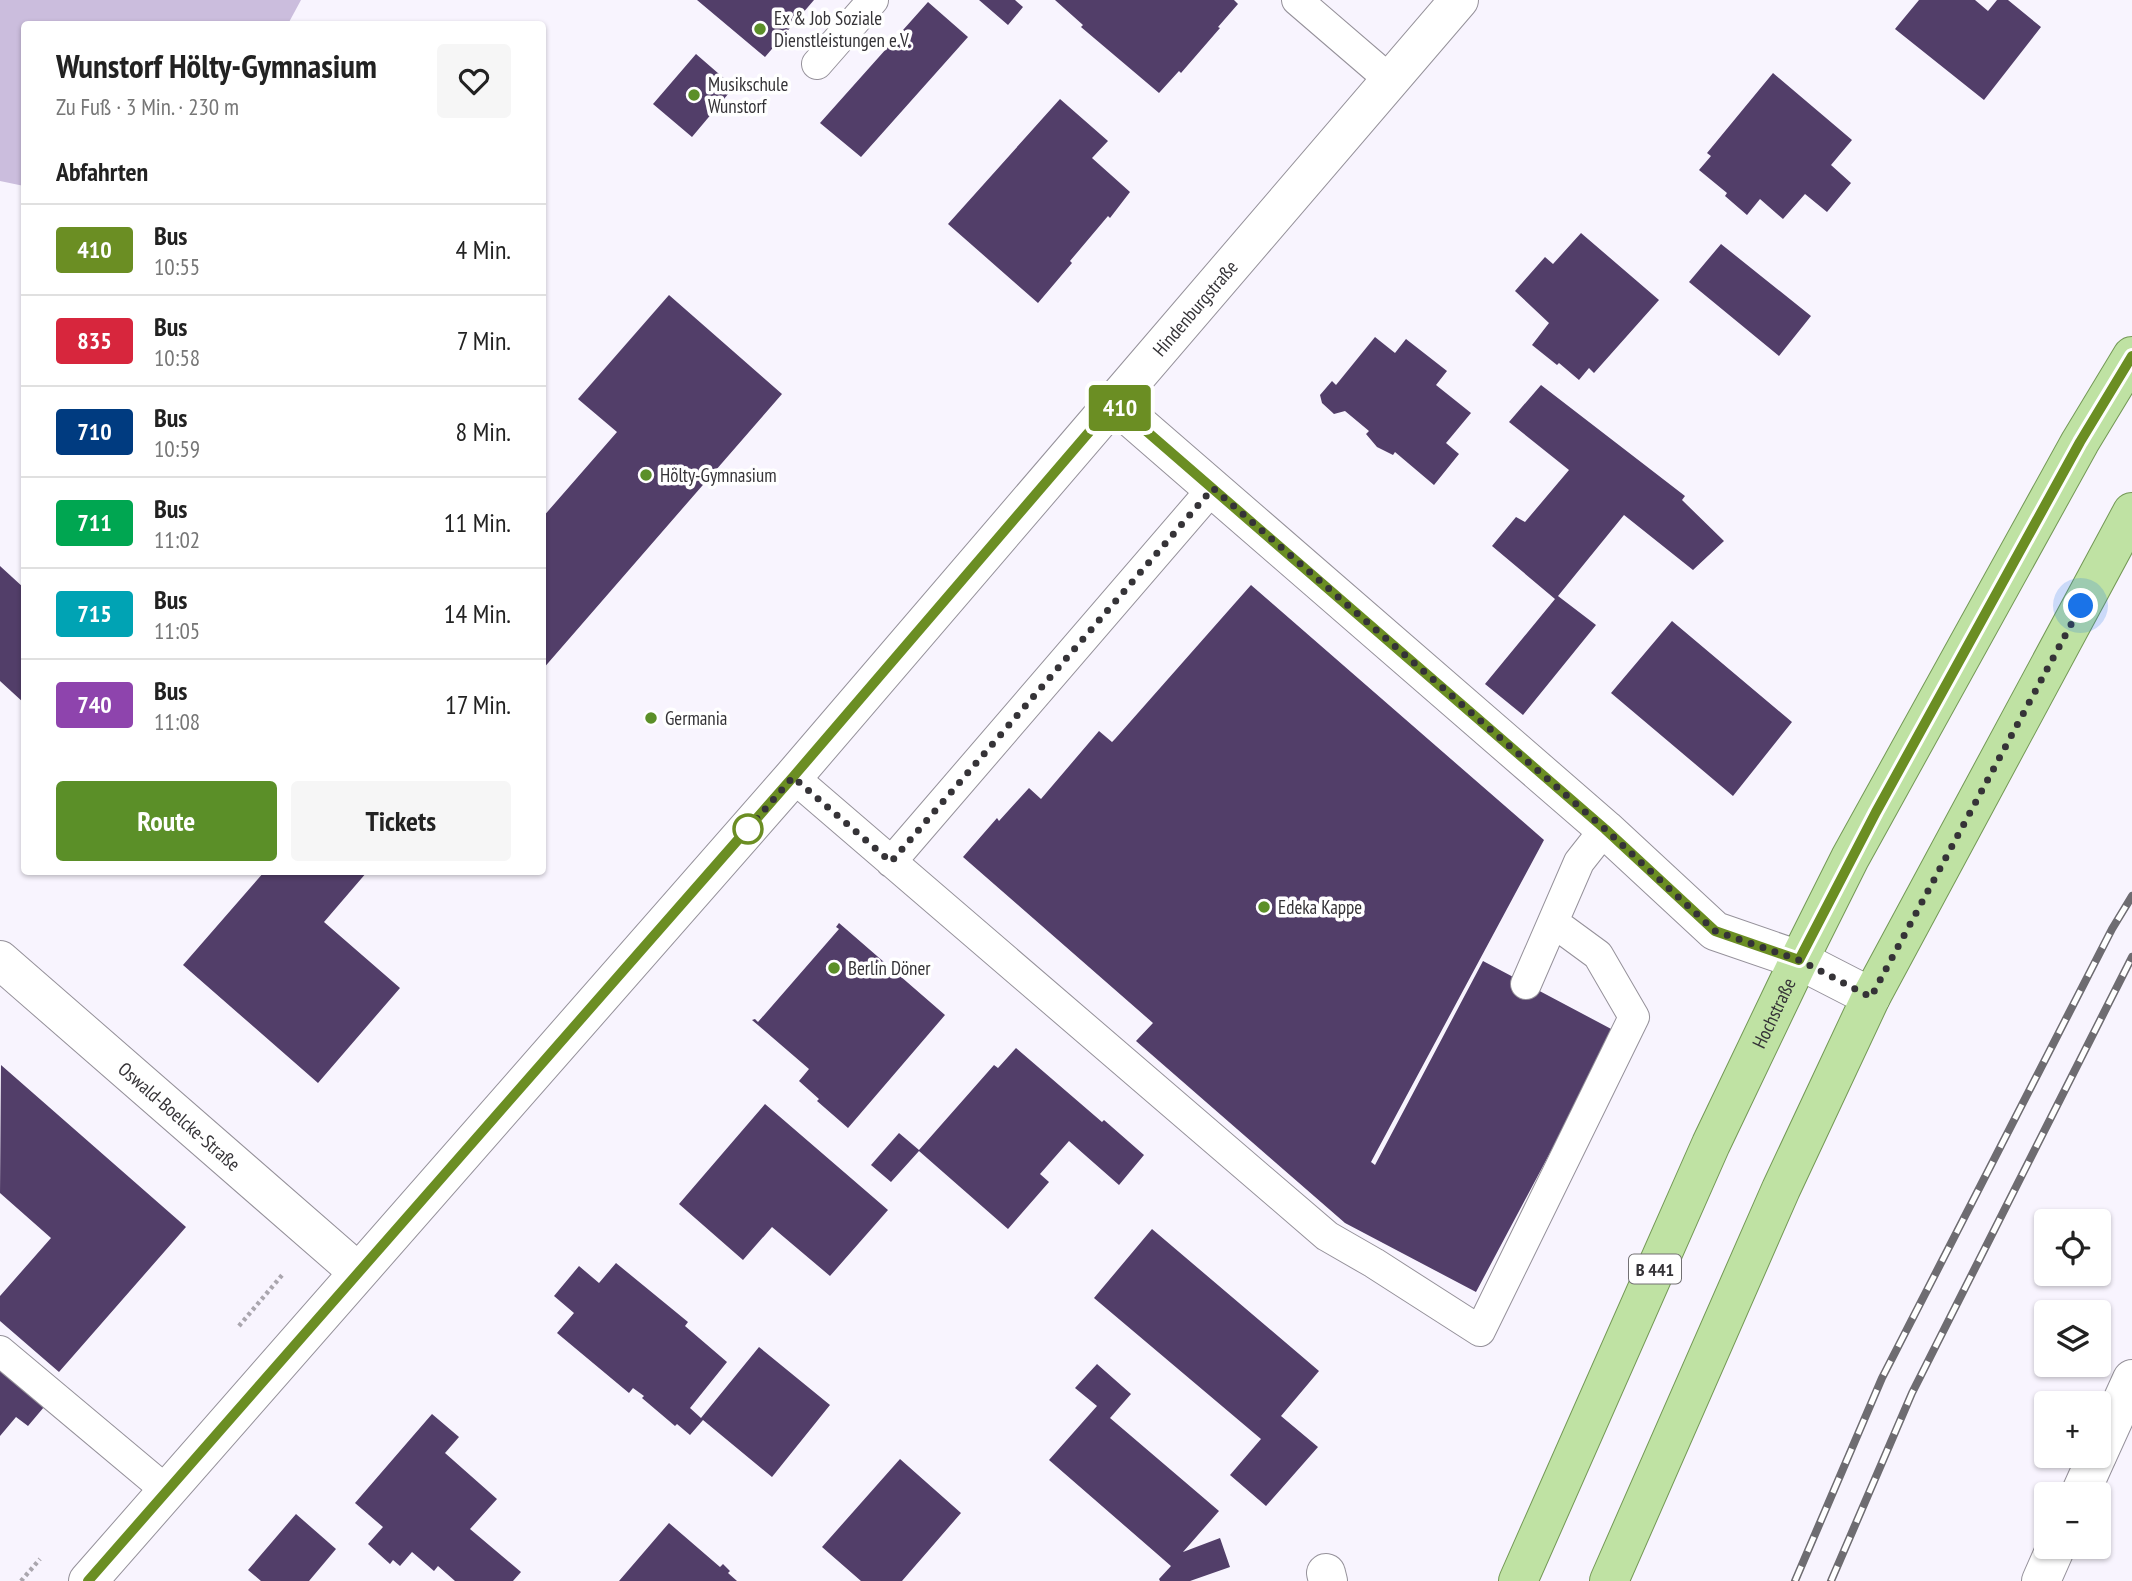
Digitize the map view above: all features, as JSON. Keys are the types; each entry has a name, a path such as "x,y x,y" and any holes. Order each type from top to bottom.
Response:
{"main road":[{"name":"Hochstraße","path":"1518,1581 1711,1144 1850,858 2080,442 2132,356"},
{"path":"1609,1581 1781,1189 1871,997 2132,512"}],"street":[{"name":"Hindenburgstraße","path":"88,1581 793,777 1459,0"},
{"path":"1114,403 1605,829 1715,931 1799,960 1871,997"},
{"name":"Oswald-Boelcke-Straße","path":"0,960 358,1272"},
{"path":"2111,1426 2132,1379"},
{"path":"2041,1581 2051,1559"}],"lane":[{"path":"817,64 873,0"},
{"path":"1297,0 1390,80"},
{"path":"891,862 1213,488"},
{"path":"793,777 1327,1236 1380,1253 1480,1331 1634,1017 1598,955 1553,922"},
{"path":"1526,984 1579,862 1605,829"},
{"path":"0,1352 167,1491"}],"shaded area":[{"path":"0,0 301,0 290,21 21,21 21,185 0,181"}],"building":[{"name":"Ex & Job Soziale Dienstleistungen e.V.","path":"697,0 814,0 765,57"},
{"path":"979,0 1015,0 1023,7 1008,25"},
{"path":"1055,0 1234,0 1238,4 1181,73 1179,71 1159,93 1081,27 1083,25"},
{"path":"1919,0 1975,0 1988,11 1997,0 2008,0 2041,27 1984,100 1895,29"},
{"path":"928,2 968,37 861,157 820,123"},
{"name":"Musikschule Wunstorf","path":"696,54 734,87 692,137 653,104"},
{"path":"1773,73 1852,140 1831,165 1851,183 1827,212 1805,194 1783,219 1760,199 1747,215 1725,196 1727,193 1699,170 1711,156 1707,153"},
{"path":"1060,99 1108,141 1092,158 1130,192 1070,261 1072,263 1038,303 948,224"},
{"path":"1581,233 1659,300 1594,373 1589,368 1579,380 1532,345 1549,323 1515,291 1545,257 1553,264"},
{"path":"1721,244 1811,316 1779,356 1689,282"},
{"name":"Hölty-Gymnasium","path":"669,295 782,394 546,665 546,513 617,432 578,399"},
{"path":"1375,337 1395,353 1406,339 1447,371 1436,385 1471,413 1446,443 1459,454 1434,485 1395,452 1393,455 1377,447 1366,434 1369,431 1345,411 1334,414 1322,403 1320,395 1332,381 1336,385"},
{"path":"1541,385 1685,496 1682,500 1724,541 1693,570 1624,515 1558,596 1596,625 1523,715 1485,684 1555,599 1492,546 1516,517 1525,522 1569,470 1509,422"},
{"path":"0,566 21,585 21,700 0,681"},
{"name":"Edeka Kappe","path":"1251,585 1544,840 1371,1162 1375,1165 1483,961 1615,1031 1476,1292 1345,1223 1136,1041 1153,1023 963,857 997,818 999,821 1029,788 1041,799 1099,731 1112,742"},
{"path":"1672,621 1792,722 1733,796 1611,693"},
{"path":"261,875 364,875 324,922 400,988 318,1083 183,965"},
{"path":"839,923 945,1015 848,1128 799,1081 809,1069 752,1020 758,1022 839,929 836,927"},
{"path":"1016,1048 1144,1155 1119,1185 1069,1141 1040,1174 1049,1182 1008,1229 919,1151 891,1182 871,1165 899,1133 919,1150 994,1065 998,1068"},
{"path":"1,1065 186,1227 59,1372 0,1321 0,1296 51,1238 0,1193"},
{"path":"765,1104 888,1210 830,1276 772,1227 743,1260 679,1204"},
{"path":"1152,1229 1319,1371 1281,1416 1318,1447 1266,1506 1230,1475 1261,1439 1094,1298"},
{"path":"616,1263 688,1322 685,1326 727,1362 690,1408 701,1418 759,1347 830,1405 772,1477 703,1420 690,1435 677,1424 675,1426 642,1398 644,1396 633,1388 629,1393 557,1333 574,1313 554,1296 579,1266 599,1283"},
{"path":"1097,1364 1131,1394 1110,1418 1219,1511 1183,1552 1220,1538 1230,1567 1190,1581 1160,1581 1171,1566 1049,1460 1097,1406 1075,1388"},
{"path":"0,1369 44,1407 28,1426 16,1417 0,1436"},
{"path":"432,1414 459,1437 445,1453 497,1499 470,1529 521,1572 513,1581 455,1581 438,1566 434,1571 412,1552 400,1566 393,1560 390,1564 368,1544 383,1527 355,1503"},
{"path":"900,1459 961,1513 902,1581 861,1581 822,1547"},
{"path":"296,1514 336,1549 309,1581 261,1581 248,1570"},
{"path":"669,1523 720,1567 723,1564 737,1581 619,1581"}],"railway":[{"path":"1795,1581 1882,1378 2112,929 2132,896"},
{"path":"1831,1581 1912,1393 2132,957"}],"bus line":[{"name":"410","path":"88,1581 793,777 1114,403 1605,829 1715,931 1799,960 1850,858 2080,442 2132,356"}],"place":[{"name":"Ex & Job Soziale Dienstleistungen e.V.","path":"760,29"},
{"name":"Musikschule Wunstorf","path":"694,95"},
{"name":"Hölty-Gymnasium","path":"646,475"},
{"name":"Germania","path":"651,718"},
{"name":"Edeka Kappe","path":"1264,907"},
{"name":"Berlin Döner","path":"834,968"}],"route":[{"path":"748,829 740,838 793,777 891,862 1213,488 1605,829 1715,931 1799,960 1871,997 2081,606"}]}
